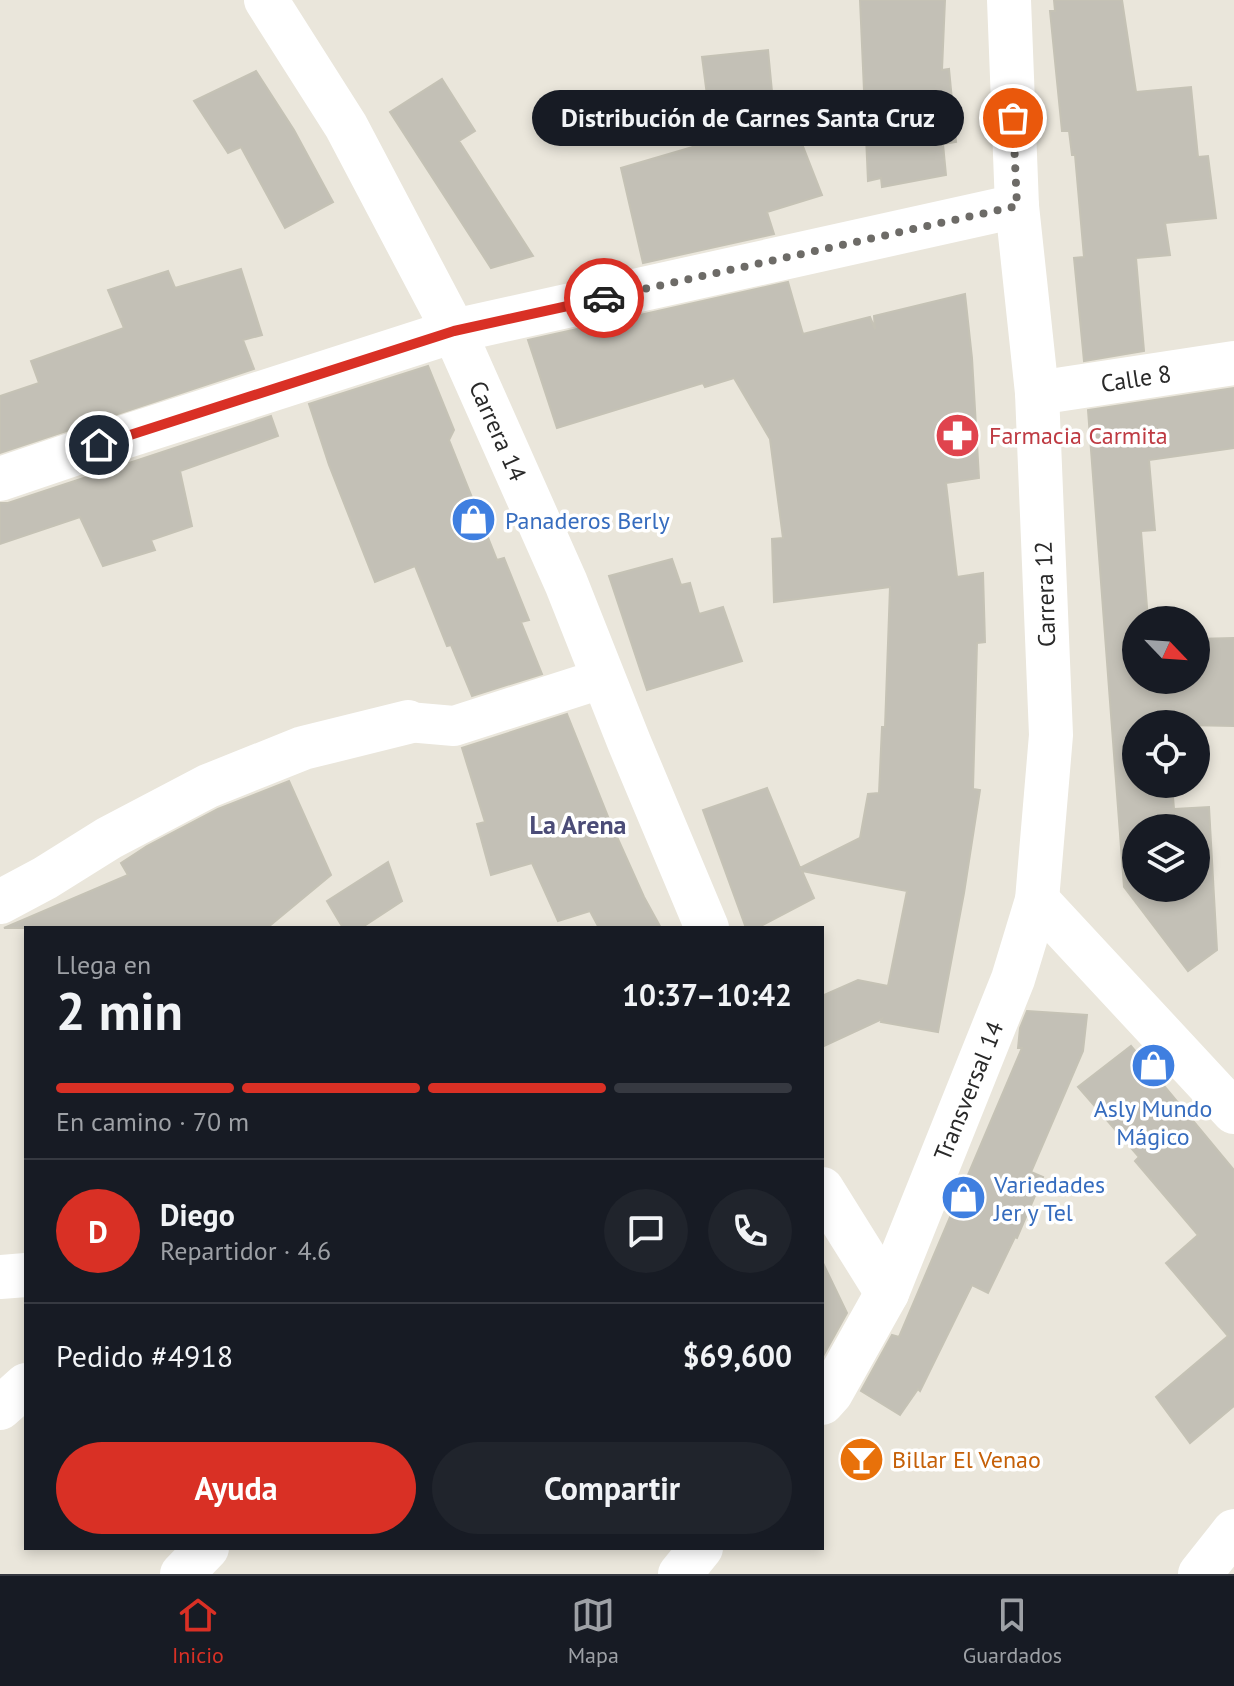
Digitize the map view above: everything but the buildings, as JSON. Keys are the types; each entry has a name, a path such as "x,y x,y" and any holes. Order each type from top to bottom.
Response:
{"street":[{"name":"Carrera 14","path":"266,0 346,126 454,331 566,583 706,926"},
{"name":"Carrera 12","path":"1009,0 1017,206 1037,393 1051,735 1037,900"},
{"path":"0,479 454,331 1017,206"},
{"name":"Calle 8","path":"1037,393 1234,363"},
{"path":"0,902 109,838 208,786 303,748 408,722 454,726 604,678"},
{"path":"1037,900 1234,1112"},
{"name":"Transversal 14","path":"824,1401 887,1293 1013,979 1037,900"},
{"path":"824,1192 887,1293"},
{"path":"0,1277 24,1275"},
{"path":"0,1408 24,1387"},
{"path":"1200,1574 1234,1531"},
{"path":"182,1574 205,1550"},
{"path":"680,1574 699,1550"}],"way so far":[{"path":"604,298 1017,206 1013,118"}],"place":[{"name":"Distribución de Carnes Santa Cruz","path":"1013,118"},
{"name":"Farmacia Carmita","path":"958,435"},
{"name":"Panaderos Berly","path":"474,520"},
{"name":"Asly Mundo Mágico","path":"1153,1066"},
{"name":"Variedades Jer y Tel","path":"963,1198"},
{"name":"Billar El Venao","path":"861,1459"}],"district":[{"name":"La Arena","path":"578,824"}],"route":[{"path":"99,445 454,331 604,298"}]}
